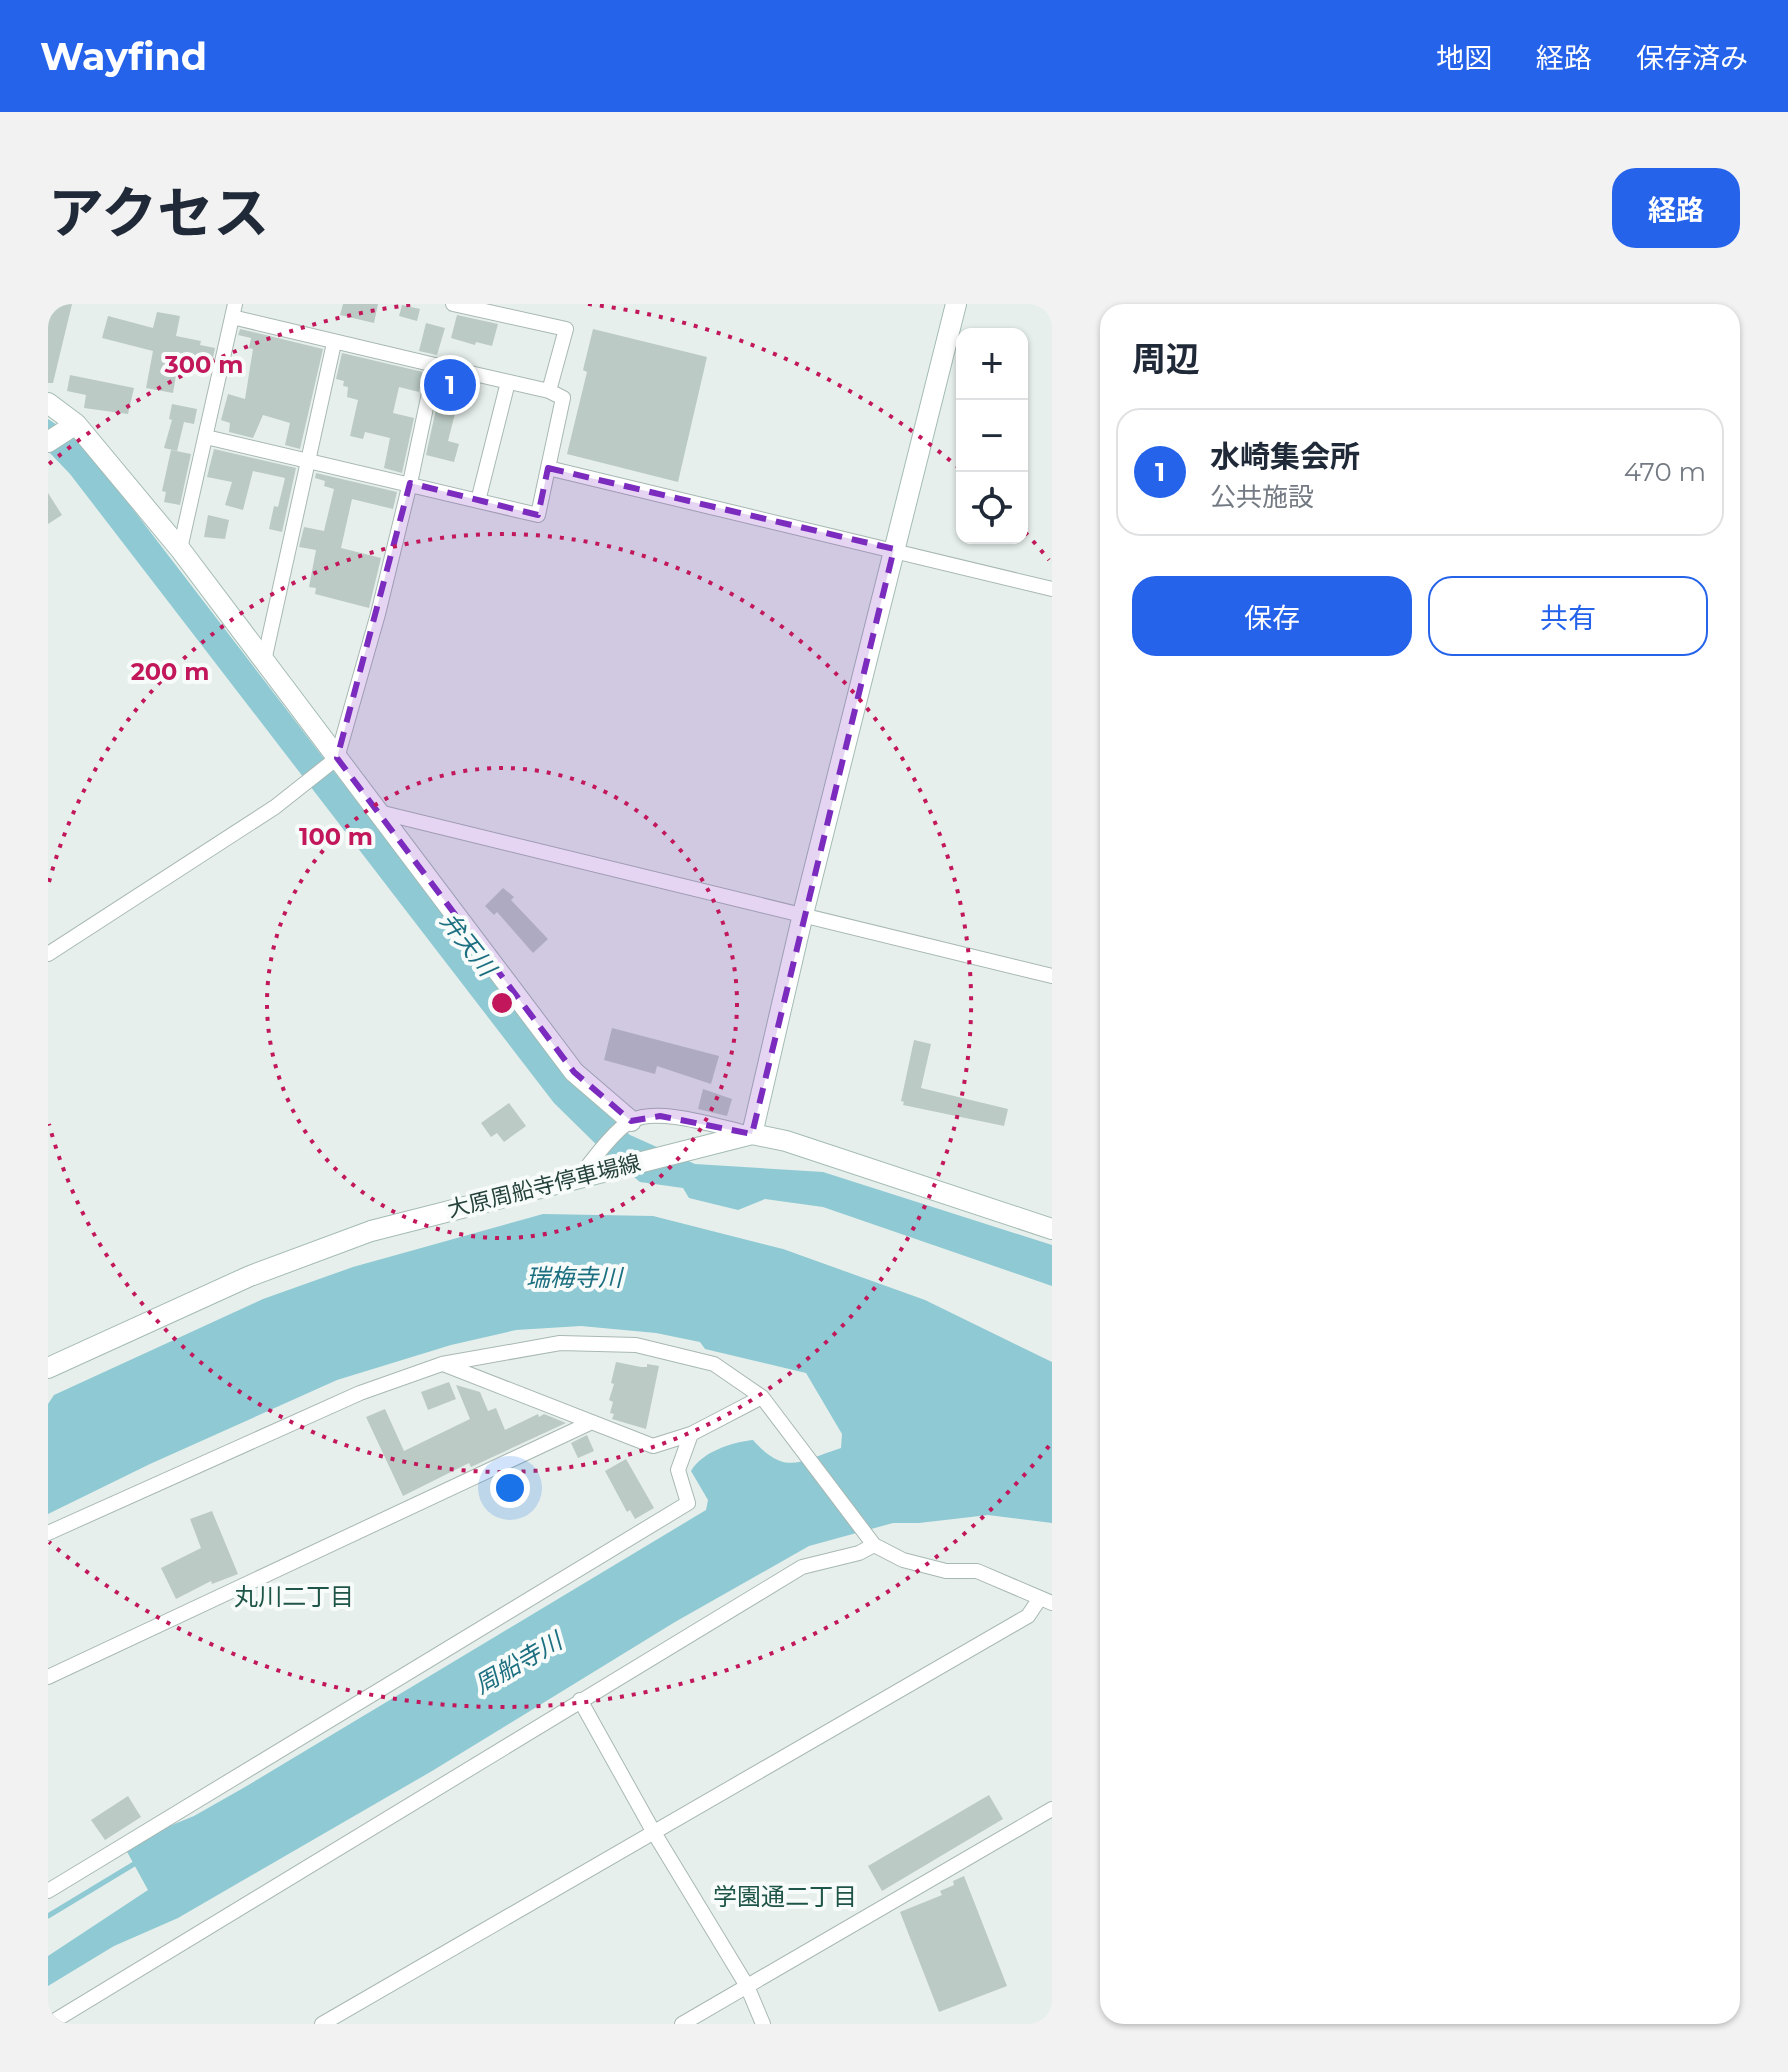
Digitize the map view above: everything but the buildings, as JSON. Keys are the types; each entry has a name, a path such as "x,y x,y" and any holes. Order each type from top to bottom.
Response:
{"street":[{"path":"453,304 566,329 549,391"},
{"path":"580,1176 597,1154 631,1121 660,1116 752,1134 803,914 956,304"},
{"path":"180,549 233,311 334,343 549,391 563,398 538,515 206,437"},
{"path":"264,661 334,343"},
{"path":"48,954 275,807 337,758 378,614 435,365"},
{"path":"478,501 508,382"},
{"path":"48,403 76,424 180,549 574,1072 631,1121"},
{"path":"48,442 76,424"},
{"path":"548,468 1052,589"},
{"path":"379,812 1052,976"},
{"name":"大原周船寺停車場線","path":"48,1368 250,1276 336,1242 580,1176 752,1134 786,1141 1052,1229"},
{"path":"48,1533 360,1393 442,1364 560,1343 636,1345 714,1364 762,1397 874,1545 903,1560 946,1571 977,1571 1046,1600 1028,1616 322,2024"},
{"path":"442,1364 653,1446 691,1434 762,1397"},
{"path":"48,1677 592,1422"},
{"path":"48,1891 688,1503 678,1470 691,1434"},
{"path":"49,2024 802,1567 859,1553 874,1545"},
{"path":"580,1700 653,1831 747,1986 763,2024"},
{"path":"682,2024 1052,1809"}],"highlighted area":[{"path":"548,468 894,549 752,1134 660,1116 631,1121 574,1072 337,758 410,483 538,515"}],"water":[{"path":"48,419 79,439 572,1082 630,1135 695,1164 823,1172 1052,1245 1052,1286 823,1207 765,1199 738,1210 689,1198 683,1188 640,1182 608,1156 554,1103 70,474 48,451"},
{"path":"543,1214 653,1216 783,1249 925,1300 1052,1362 1052,1523 988,1515 893,1523 809,1546 675,1622 432,1771 178,1918 114,1946 48,1986 48,1956 148,1890 125,1848 194,1816 245,1787 706,1510 708,1500 691,1471 710,1453 753,1440 775,1459 794,1463 841,1448 842,1434 806,1373 705,1349 700,1342 656,1333 581,1326 516,1330 451,1345 337,1380 150,1464 48,1514 48,1404 54,1395 263,1299 353,1267"}],"waterway":[{"path":"48,1916 139,1861"}],"place":[{"name":"水崎集会所","path":"450,385"}],"district":[{"name":"丸川二丁目","path":"294,1596"},
{"name":"学園通二丁目","path":"785,1896"}],"water label":[{"name":"弁天川","path":"468,944"},
{"name":"瑞梅寺川","path":"574,1277"},
{"name":"周船寺川","path":"518,1663"}]}
